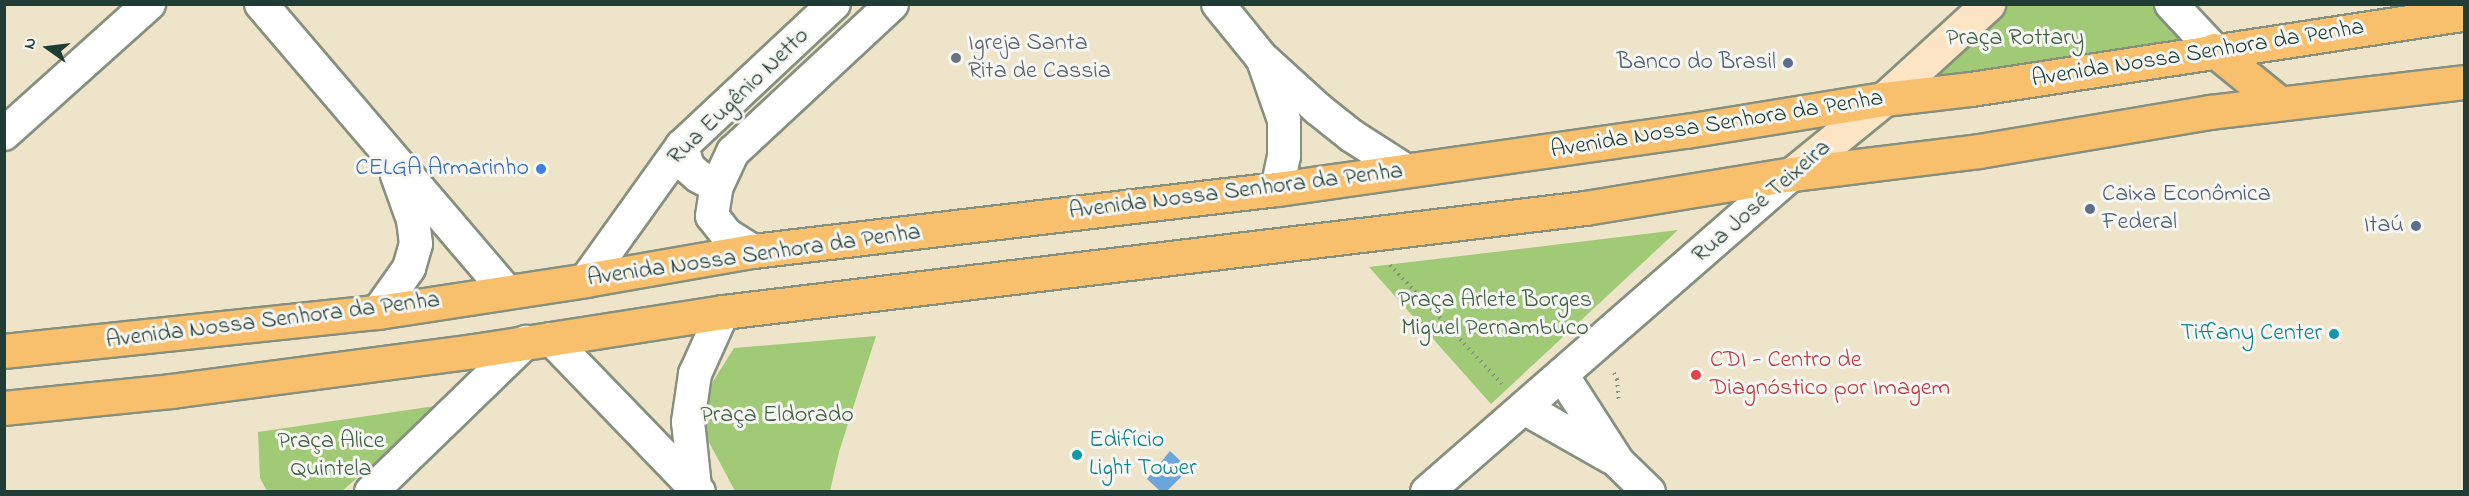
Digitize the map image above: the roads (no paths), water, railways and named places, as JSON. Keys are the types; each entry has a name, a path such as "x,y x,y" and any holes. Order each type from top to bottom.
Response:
{"main road":[{"name":"Avenida Nossa Senhora da Penha","path":"4,351 378,312 586,280 753,251 1276,189 1686,131 1884,99 1971,89 2214,50 2464,14"},
{"path":"2214,50 2278,102"},
{"path":"4,408 171,391 538,341 723,312 1586,208 1792,174 1978,151 2278,102 2464,82"}],"street":[{"path":"4,134 149,4"},
{"path":"261,4 390,158 507,292"},
{"name":"Rua Eugênio Netto","path":"586,280 682,146 834,4"},
{"name":"Rua Eugênio Netto","path":"753,251 727,236 712,216 717,186 733,152 892,4"},
{"path":"1218,4 1262,57 1318,110 1352,136 1405,170"},
{"name":"Rua José Teixeira","path":"1524,408 1792,174 1884,99 1988,4"},
{"path":"2171,4 2214,50"},
{"path":"1262,57 1284,120 1284,156 1276,189"},
{"path":"682,146 688,166 698,176 717,186"},
{"path":"378,312 409,268 416,244 413,220 390,158"},
{"path":"697,489 688,422 695,374 723,312"},
{"path":"371,492 538,341 697,489"},
{"path":"1562,375 1618,462 1649,492"},
{"path":"1426,492 1524,408 1618,462"}],"water":[{"path":"1170,451 1189,469 1167,491 1160,491 1147,479"}],"place":[{"name":"Igreja Santa Rita de Cassia","path":"956,58"},
{"name":"Banco do Brasil","path":"1788,63"},
{"name":"CELGA Armarinho","path":"541,169"},
{"name":"Caixa Econômica Federal","path":"2090,209"},
{"name":"Itaú","path":"2416,226"},
{"name":"Tiffany Center","path":"2334,334"},
{"name":"CDI - Centro de Diagnóstico por Imagem","path":"1696,375"},
{"name":"Edifício Light Tower","path":"1077,455"}],"park label":[{"name":"Praça Rottary","path":"2015,39"},
{"name":"Praça Arlete Borges Miguel Pernambuco","path":"1495,315"},
{"name":"Praça Eldorado","path":"777,416"},
{"name":"Praça Alice Quintela","path":"331,456"}]}
